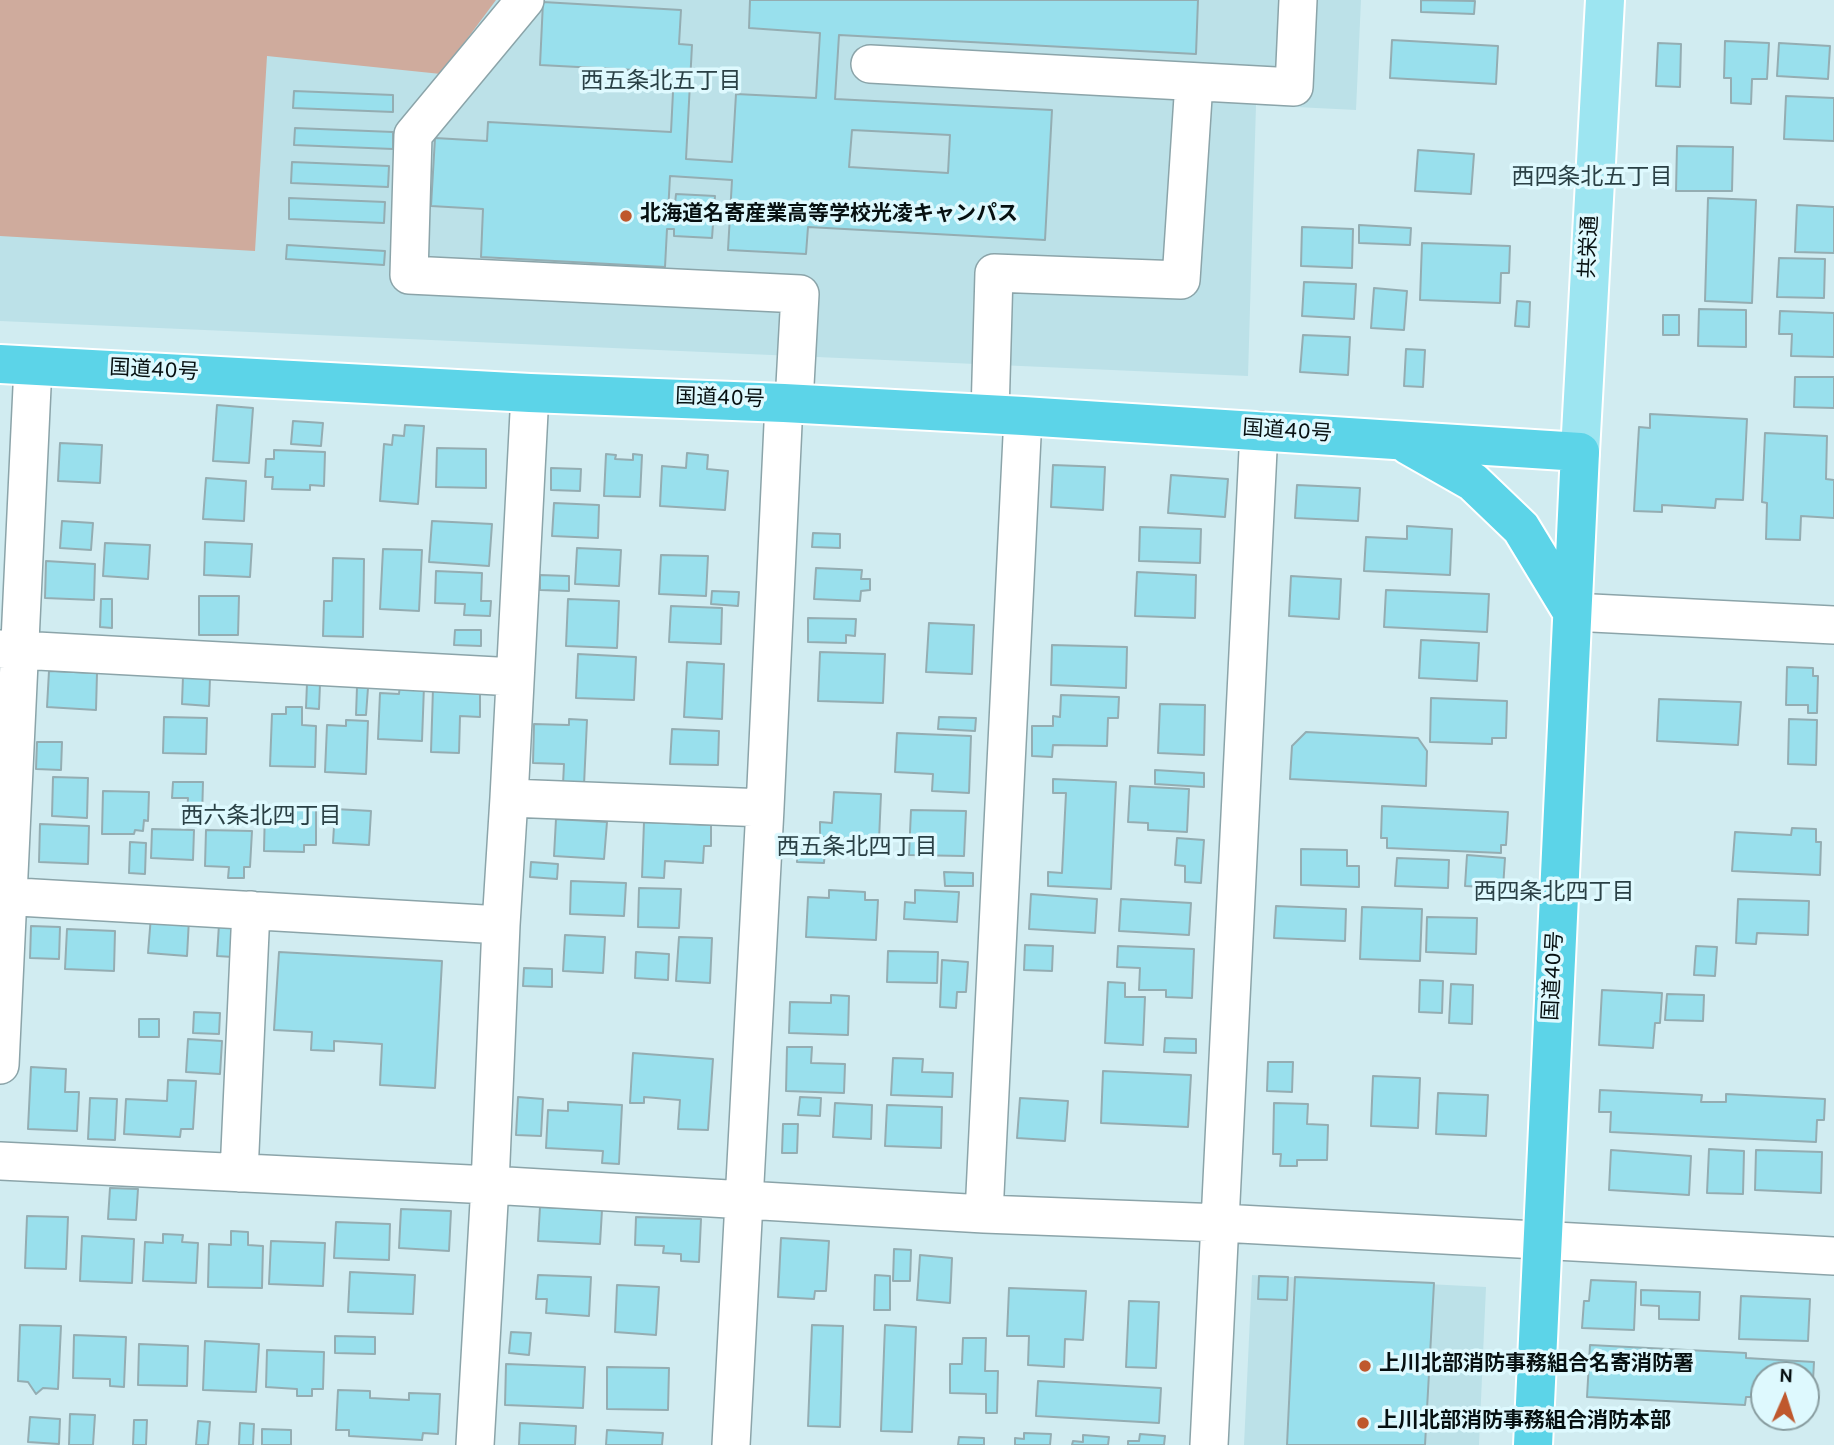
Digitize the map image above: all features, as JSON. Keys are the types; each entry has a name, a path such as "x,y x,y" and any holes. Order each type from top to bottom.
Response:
{"highway":[{"name":"国道40号","path":"17,365 1006,415 1580,452 1532,1445"},
{"path":"1402,441 1473,482 1521,528 1572,612"}],"main road":[{"name":"共栄通","path":"1580,452 1605,0"}],"street":[{"path":"525,0 413,135 409,275 800,294 789,403 731,1445 740,1445"},
{"path":"870,64 1294,88 1298,0"},
{"path":"984,1214 1006,415 994,274 1181,280 1194,82"},
{"path":"0,1065 17,365"},
{"path":"475,1445 530,393"},
{"path":"1209,1445 1259,430"},
{"path":"1572,612 1834,625"},
{"path":"10,650 515,677"},
{"path":"509,798 765,808"},
{"path":"4,896 501,925"},
{"path":"239,1173 251,910"},
{"path":"0,1161 1834,1256"}],"shaded area":[{"name":"北海道名寄産業高等学校光凌キャンパス","path":"0,0 1361,0 1356,110 1256,105 1248,376 0,321"},
{"path":"0,0 496,0 441,74 267,56 255,251 0,236"},
{"name":"上川北部消防事務組合名寄消防署","path":"1252,1275 1486,1287 1479,1445 1244,1445"}],"building":[{"path":"750,0 1198,0 1196,54 839,35 835,99 1052,110 1045,240 808,227 806,254 728,250 732,180 670,176 668,213 674,214 676,194 715,196 712,238 674,236 674,229 667,229 665,267 481,257 483,209 431,206 435,138 487,141 488,122 671,132 674,72 540,65 543,2 681,10 679,44 692,45 686,159 732,162 736,94 816,98 820,33 749,28","holes":["852,130 950,135 948,173 849,167"]},
{"path":"1421,0 1475,1 1474,14 1421,12"},
{"path":"1392,40 1498,46 1496,84 1390,78"},
{"path":"1725,41 1769,43 1767,79 1752,79 1751,104 1731,103 1731,78 1724,78"},
{"path":"1658,43 1681,44 1680,87 1656,86"},
{"path":"1779,43 1830,46 1828,79 1777,76"},
{"path":"294,91 393,95 393,112 293,108"},
{"path":"1786,96 1834,98 1834,141 1784,139"},
{"path":"295,128 393,132 393,149 294,145"},
{"path":"1677,146 1733,147 1732,191 1676,191"},
{"path":"1418,150 1474,154 1471,194 1415,191"},
{"path":"292,162 389,166 388,187 291,183"},
{"path":"289,198 385,202 384,223 289,219"},
{"path":"1708,198 1756,200 1752,303 1705,301"},
{"path":"1797,205 1834,207 1834,253 1795,252"},
{"path":"1359,225 1411,228 1410,245 1359,243"},
{"path":"1302,227 1353,229 1352,268 1301,266"},
{"path":"1422,243 1510,246 1509,273 1501,273 1500,303 1420,300"},
{"path":"287,245 385,251 384,265 286,259"},
{"path":"1779,258 1825,259 1824,298 1777,297"},
{"path":"1304,282 1356,284 1354,319 1302,316"},
{"path":"1374,288 1407,291 1404,330 1371,328"},
{"path":"1517,301 1530,302 1529,327 1515,326"},
{"path":"1699,309 1746,310 1746,347 1698,346"},
{"path":"1780,311 1834,313 1834,357 1791,356 1792,334 1779,334"},
{"path":"1663,315 1679,315 1679,335 1663,335"},
{"path":"1303,335 1350,337 1348,375 1300,372"},
{"path":"1406,349 1425,350 1423,387 1404,386"},
{"path":"1795,377 1834,377 1834,408 1794,407"},
{"path":"217,405 253,408 249,463 213,461"},
{"path":"1650,414 1747,419 1743,500 1716,499 1715,508 1662,505 1662,512 1634,511 1639,427 1650,428"},
{"path":"293,421 323,423 321,446 291,444"},
{"path":"405,425 424,426 418,504 380,501 384,444 392,445 393,435 404,436"},
{"path":"1765,433 1827,436 1826,479 1834,480 1834,518 1801,516 1800,540 1766,539 1767,503 1762,502"},
{"path":"60,443 102,445 100,483 58,481"},
{"path":"437,448 486,449 486,488 436,487"},
{"path":"274,450 325,452 324,486 310,485 310,490 272,489 273,477 265,477 266,459 274,459"},
{"path":"687,453 708,455 707,469 728,471 725,510 660,506 662,466 686,468"},
{"path":"606,454 616,455 615,459 633,460 633,454 642,455 640,497 604,496"},
{"path":"1053,465 1105,467 1103,510 1051,507"},
{"path":"551,468 581,469 580,491 551,490"},
{"path":"1171,475 1228,479 1225,517 1168,513"},
{"path":"206,478 246,481 244,521 203,519"},
{"path":"1297,485 1360,488 1358,521 1295,518"},
{"path":"554,503 599,505 598,538 552,536"},
{"path":"62,521 93,523 91,550 60,548"},
{"path":"432,521 492,524 489,566 429,562"},
{"path":"1407,526 1452,529 1450,575 1364,571 1366,537 1407,539"},
{"path":"1140,527 1201,529 1200,563 1139,561"},
{"path":"813,533 840,534 840,548 812,547"},
{"path":"205,542 252,544 250,577 204,575"},
{"path":"105,543 150,545 148,579 103,576"},
{"path":"577,548 621,550 619,586 575,584"},
{"path":"383,549 422,550 419,611 380,609"},
{"path":"661,555 708,556 706,596 659,594"},
{"path":"333,558 364,559 363,637 323,636 324,601 332,601"},
{"path":"46,561 95,564 94,600 45,598"},
{"path":"816,568 862,570 861,579 870,579 870,590 861,591 860,601 814,599"},
{"path":"436,571 482,573 481,601 491,601 490,616 464,615 465,604 435,603"},
{"path":"1137,572 1196,575 1195,618 1135,616"},
{"path":"540,575 569,576 569,591 540,590"},
{"path":"1291,576 1341,579 1339,619 1289,616"},
{"path":"1386,590 1489,594 1487,632 1384,627"},
{"path":"712,591 739,592 738,606 711,604"},
{"path":"199,596 239,596 238,635 199,635"},
{"path":"101,599 112,599 112,628 100,627"},
{"path":"568,599 619,601 617,648 566,646"},
{"path":"671,606 722,608 721,644 669,642"},
{"path":"808,618 856,619 855,636 846,635 846,643 808,642"},
{"path":"929,623 974,625 972,674 926,672"},
{"path":"455,630 481,630 481,646 454,645"},
{"path":"1421,640 1479,643 1477,681 1419,678"},
{"path":"1052,645 1127,647 1126,688 1051,685"},
{"path":"820,652 885,654 883,703 818,701"},
{"path":"578,654 636,657 634,700 576,698"},
{"path":"687,662 724,664 722,719 684,717"},
{"path":"1787,667 1813,668 1813,676 1818,676 1817,713 1808,713 1808,705 1786,705"},
{"path":"49,671 97,673 96,710 47,707"},
{"path":"183,676 210,678 209,706 182,704"},
{"path":"307,683 320,684 319,709 306,708"},
{"path":"400,684 424,686 422,741 378,739 380,693 399,694"},
{"path":"357,687 368,688 366,715 356,715"},
{"path":"433,688 480,690 480,717 460,716 459,753 431,752"},
{"path":"1061,695 1119,697 1118,718 1108,718 1107,746 1053,745 1052,757 1032,756 1032,726 1053,726 1053,716 1060,717"},
{"path":"1431,698 1507,701 1506,738 1492,738 1492,744 1430,742"},
{"path":"1659,699 1741,702 1738,745 1657,741"},
{"path":"1160,704 1205,705 1204,755 1158,753"},
{"path":"286,707 302,707 302,725 316,726 315,767 270,766 272,714 286,714"},
{"path":"164,717 207,718 206,754 163,753"},
{"path":"939,717 976,718 975,731 938,729"},
{"path":"569,719 587,720 584,785 563,784 564,764 533,763 534,724 569,725"},
{"path":"1789,719 1817,720 1816,765 1788,764"},
{"path":"346,720 368,721 366,774 325,772 327,725 346,726"},
{"path":"672,729 719,731 718,765 670,764"},
{"path":"1306,732 1418,738 1427,751 1426,786 1290,779 1292,746"},
{"path":"897,733 971,736 969,793 932,791 933,774 895,772"},
{"path":"37,742 62,742 61,770 36,769"},
{"path":"1155,770 1204,773 1204,787 1155,784"},
{"path":"53,777 88,778 87,818 52,816"},
{"path":"1053,779 1116,782 1111,889 1048,886 1048,872 1062,873 1066,793 1053,793"},
{"path":"173,782 203,782 202,818 187,818 188,798 172,798"},
{"path":"1130,786 1189,789 1187,832 1148,830 1148,823 1128,822"},
{"path":"103,791 149,792 148,821 144,820 143,831 135,830 134,834 102,834"},
{"path":"834,792 881,794 879,840 820,837 820,822 832,823"},
{"path":"1382,806 1508,812 1506,845 1501,845 1501,853 1387,848 1387,838 1381,838"},
{"path":"265,807 316,808 316,845 304,845 304,852 264,851"},
{"path":"335,809 371,811 369,845 333,843"},
{"path":"911,810 966,811 964,856 909,855"},
{"path":"556,819 607,822 604,859 554,856"},
{"path":"644,822 711,825 711,846 704,846 703,863 665,861 664,878 642,877"},
{"path":"40,824 89,826 88,864 39,862"},
{"path":"1792,828 1816,829 1816,842 1821,842 1820,875 1732,871 1735,832 1791,835"},
{"path":"152,829 194,830 193,860 151,858"},
{"path":"206,830 252,831 250,867 244,867 244,878 228,878 229,867 205,866"},
{"path":"1177,838 1204,840 1201,883 1185,882 1185,866 1175,865"},
{"path":"130,842 146,843 145,874 129,873"},
{"path":"798,848 825,849 824,863 797,862"},
{"path":"1301,849 1347,850 1347,866 1359,866 1359,887 1301,885"},
{"path":"1467,855 1505,858 1503,888 1465,886"},
{"path":"1397,858 1449,860 1448,888 1395,886"},
{"path":"531,862 558,864 557,879 530,877"},
{"path":"944,872 973,873 973,886 945,886"},
{"path":"571,881 626,883 624,916 570,914"},
{"path":"639,888 681,889 679,928 638,927"},
{"path":"829,890 865,892 865,900 878,900 876,940 806,937 808,897 829,898"},
{"path":"915,890 959,892 957,922 904,919 905,902 915,903"},
{"path":"1031,894 1097,899 1095,933 1029,929"},
{"path":"1121,899 1191,903 1189,935 1119,931"},
{"path":"1738,899 1809,901 1808,935 1757,933 1756,944 1736,943"},
{"path":"1276,906 1346,909 1345,941 1274,938"},
{"path":"1362,907 1422,909 1420,961 1360,959"},
{"path":"151,916 189,919 187,956 148,953"},
{"path":"1427,917 1477,918 1476,954 1426,952"},
{"path":"219,924 235,925 233,957 217,956"},
{"path":"31,926 60,927 59,959 30,958"},
{"path":"67,929 115,931 114,971 65,969"},
{"path":"565,935 605,937 603,973 563,971"},
{"path":"679,937 712,938 710,983 676,981"},
{"path":"1025,945 1053,946 1052,971 1024,970"},
{"path":"1118,946 1194,949 1192,998 1166,997 1166,990 1139,990 1140,968 1117,967"},
{"path":"1696,946 1717,947 1715,976 1694,975"},
{"path":"888,951 938,952 937,983 887,982"},
{"path":"279,952 442,961 435,1088 380,1085 382,1044 334,1041 334,1051 311,1050 312,1032 274,1030"},
{"path":"636,952 669,954 668,980 635,978"},
{"path":"942,960 968,962 966,992 957,992 956,1008 940,1007"},
{"path":"524,968 552,969 552,987 523,986"},
{"path":"1420,980 1443,981 1442,1013 1419,1012"},
{"path":"1108,982 1125,983 1125,997 1145,997 1143,1045 1105,1043"},
{"path":"1451,984 1473,985 1472,1024 1449,1023"},
{"path":"1602,990 1662,993 1660,1023 1655,1023 1653,1048 1599,1045"},
{"path":"1667,994 1704,995 1703,1021 1665,1020"},
{"path":"831,995 849,996 848,1035 789,1033 790,1002 831,1003"},
{"path":"194,1012 220,1013 219,1034 193,1033"},
{"path":"139,1019 159,1019 159,1037 139,1037"},
{"path":"1165,1038 1196,1039 1196,1053 1164,1052"},
{"path":"188,1039 222,1041 220,1074 186,1072"},
{"path":"787,1047 812,1047 811,1063 845,1064 844,1093 786,1091"},
{"path":"633,1053 713,1059 708,1130 678,1129 680,1100 644,1097 644,1103 630,1103"},
{"path":"893,1058 923,1059 922,1072 953,1073 952,1097 891,1095"},
{"path":"1268,1062 1293,1062 1292,1092 1267,1091"},
{"path":"31,1067 66,1069 65,1092 79,1092 77,1131 28,1129"},
{"path":"1103,1071 1191,1075 1188,1127 1101,1123"},
{"path":"1373,1076 1420,1078 1418,1128 1371,1126"},
{"path":"168,1080 196,1081 193,1129 181,1129 180,1137 124,1134 126,1099 167,1101"},
{"path":"1600,1090 1702,1095 1701,1102 1726,1102 1726,1094 1825,1099 1824,1120 1817,1120 1816,1142 1610,1132 1611,1112 1599,1112"},
{"path":"1438,1093 1488,1095 1486,1136 1436,1134"},
{"path":"518,1097 543,1099 541,1136 516,1135"},
{"path":"800,1097 821,1098 820,1116 798,1115"},
{"path":"90,1098 117,1099 115,1140 88,1139"},
{"path":"1020,1098 1068,1101 1065,1141 1017,1138"},
{"path":"568,1102 622,1105 619,1164 602,1163 603,1151 546,1148 548,1110 568,1111"},
{"path":"835,1103 872,1105 871,1139 833,1137"},
{"path":"1274,1103 1308,1104 1307,1124 1328,1125 1327,1160 1297,1160 1297,1166 1280,1166 1281,1154 1273,1154"},
{"path":"887,1105 942,1107 941,1148 885,1146"},
{"path":"783,1124 798,1124 797,1153 782,1153"},
{"path":"1709,1149 1744,1151 1743,1194 1707,1193"},
{"path":"1611,1150 1691,1156 1689,1195 1609,1190"},
{"path":"1756,1150 1822,1152 1821,1193 1755,1190"},
{"path":"110,1188 138,1189 136,1220 108,1219"},
{"path":"540,1207 602,1210 600,1244 538,1241"},
{"path":"401,1209 451,1211 449,1251 399,1248"},
{"path":"27,1216 68,1217 66,1269 25,1268"},
{"path":"636,1217 701,1219 699,1262 681,1261 681,1254 663,1253 664,1246 635,1245"},
{"path":"336,1222 390,1224 389,1260 334,1258"},
{"path":"231,1231 248,1232 248,1245 263,1246 262,1288 208,1287 209,1244 231,1245"},
{"path":"163,1234 183,1235 182,1242 198,1243 196,1283 143,1281 145,1242 163,1243"},
{"path":"82,1236 134,1239 132,1283 80,1281"},
{"path":"781,1238 829,1241 826,1291 815,1291 814,1299 778,1297"},
{"path":"271,1241 325,1243 323,1286 269,1284"},
{"path":"894,1249 911,1250 910,1281 893,1281"},
{"path":"920,1255 952,1258 950,1303 917,1300"},
{"path":"350,1272 415,1275 413,1314 348,1312"},
{"path":"538,1275 591,1277 589,1316 546,1313 547,1299 536,1299"},
{"path":"875,1275 890,1276 890,1310 874,1310"},
{"path":"1259,1276 1288,1277 1287,1300 1258,1299"},
{"path":"1295,1277 1434,1283 1425,1445 1287,1445"},
{"path":"1591,1280 1636,1282 1634,1330 1582,1328 1584,1301 1589,1301"},
{"path":"617,1285 659,1287 656,1335 615,1332"},
{"path":"1009,1288 1086,1291 1083,1340 1065,1339 1064,1367 1028,1365 1029,1336 1007,1336"},
{"path":"1641,1290 1700,1292 1699,1320 1659,1319 1659,1306 1641,1305"},
{"path":"1741,1296 1810,1299 1808,1341 1739,1339"},
{"path":"1129,1301 1159,1302 1156,1368 1126,1367"},
{"path":"20,1325 61,1326 58,1389 43,1388 36,1394 28,1382 18,1381"},
{"path":"812,1325 843,1326 840,1427 808,1426"},
{"path":"885,1325 916,1327 912,1432 881,1431"},
{"path":"511,1332 531,1333 529,1355 509,1353"},
{"path":"74,1335 126,1337 124,1387 110,1386 110,1379 73,1378"},
{"path":"335,1336 375,1337 375,1354 335,1353"},
{"path":"963,1338 986,1338 985,1371 998,1371 997,1413 986,1413 986,1394 950,1393 950,1364 962,1364"},
{"path":"205,1341 259,1344 256,1392 203,1390"},
{"path":"139,1344 188,1346 187,1386 138,1385"},
{"path":"1590,1345 1746,1353 1746,1358 1797,1361 1750,1361 1750,1397 1746,1397 1745,1405 1587,1397"},
{"path":"267,1350 324,1352 323,1389 312,1389 312,1396 297,1396 297,1389 266,1387"},
{"path":"506,1364 585,1367 583,1408 505,1405"},
{"path":"607,1367 669,1368 668,1410 607,1409"},
{"path":"1038,1381 1161,1388 1159,1423 1036,1416"},
{"path":"338,1390 370,1391 370,1398 409,1400 409,1393 440,1394 438,1434 423,1433 422,1440 349,1436 349,1430 336,1430"},
{"path":"70,1414 95,1415 93,1445 69,1445"},
{"path":"30,1417 60,1419 59,1444 28,1442"},
{"path":"134,1420 147,1420 146,1445 133,1445"},
{"path":"198,1421 210,1422 208,1445 196,1445"},
{"path":"240,1423 254,1424 253,1445 239,1445"},
{"path":"520,1423 576,1426 575,1445 519,1445"},
{"path":"262,1429 291,1430 291,1445 262,1445"},
{"path":"607,1430 663,1433 662,1445 606,1445"},
{"path":"1024,1433 1051,1434 1050,1445 1015,1445 1015,1438 1024,1439"},
{"path":"1140,1434 1165,1436 1164,1445 1128,1445 1128,1441 1139,1441"},
{"path":"1083,1435 1109,1437 1108,1445 1072,1445 1073,1441 1083,1442"},
{"path":"959,1437 984,1438 984,1445 958,1445"}],"place":[{"name":"北海道名寄産業高等学校光凌キャンパス","path":"626,216"},
{"name":"上川北部消防事務組合名寄消防署","path":"1365,1366"},
{"name":"上川北部消防事務組合消防本部","path":"1363,1423"}],"district":[{"name":"西五条北五丁目","path":"661,83"},
{"name":"西四条北五丁目","path":"1592,179"},
{"name":"西六条北四丁目","path":"261,818"},
{"name":"西五条北四丁目","path":"857,849"},
{"name":"西四条北四丁目","path":"1554,894"}]}
